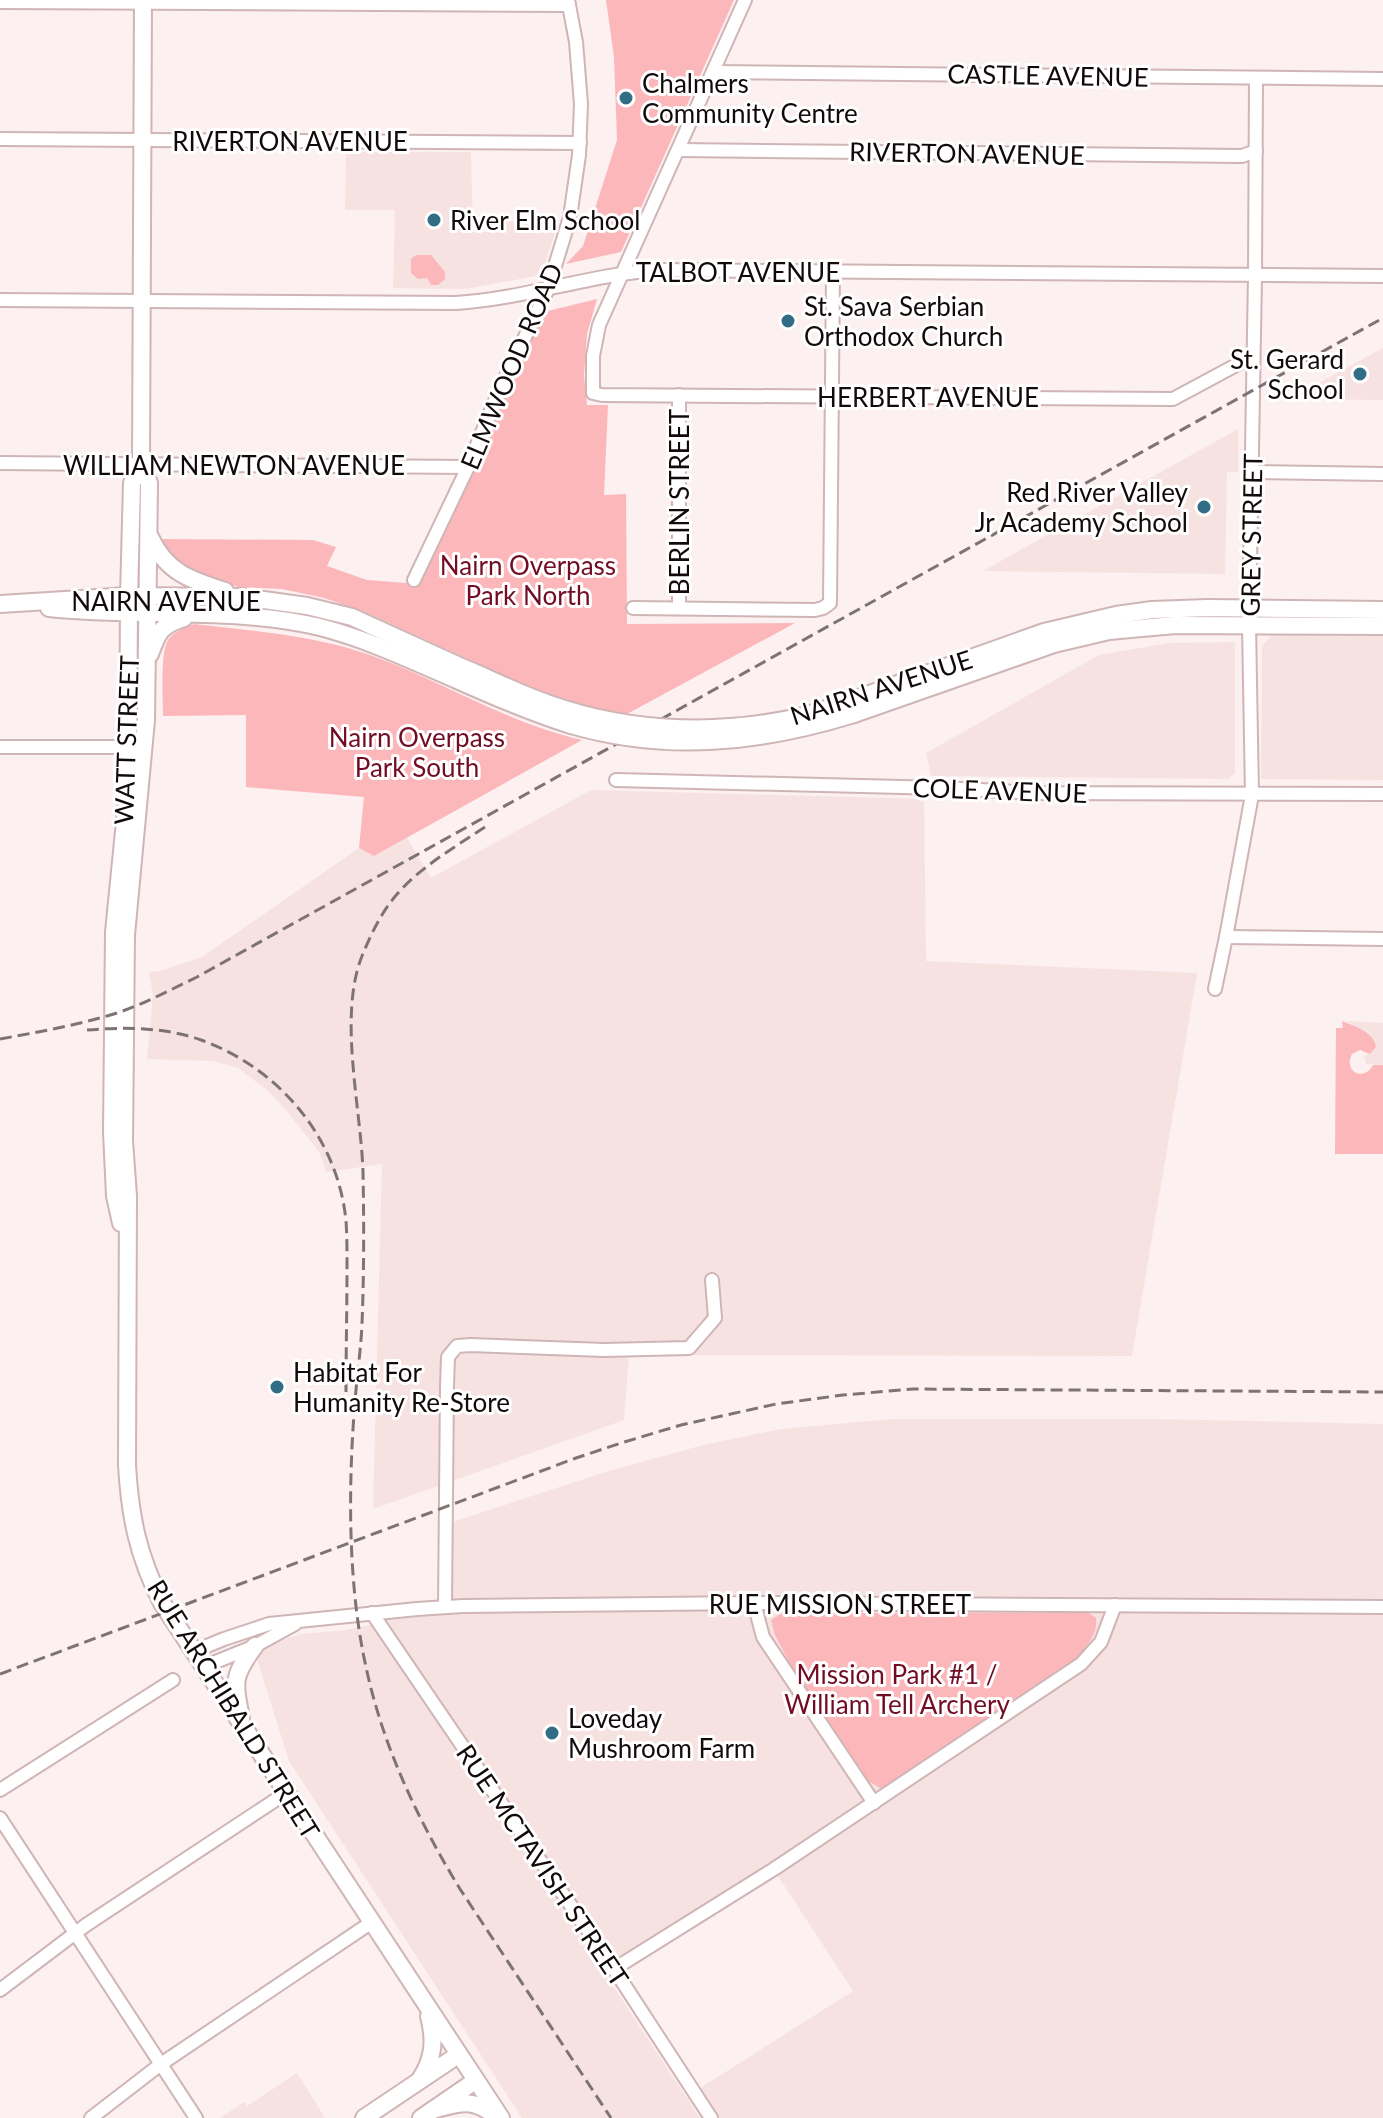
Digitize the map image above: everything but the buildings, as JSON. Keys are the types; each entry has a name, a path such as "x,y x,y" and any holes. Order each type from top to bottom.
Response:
{"main road":[{"name":"WATT STREET","path":"119,1015 114,932 128,791 137,747 146,663 149,483 141,464 143,2"},
{"name":"WATT STREET","path":"137,747 129,605 132,483 141,464"},
{"path":"148,535 165,562 177,572 191,580 242,597"},
{"name":"NAIRN AVENUE","path":"6,604 83,612 129,605 147,596 242,597 307,606 352,617 460,674"},
{"name":"NAIRN AVENUE","path":"129,605 147,614 242,616 321,627 577,713 625,723 688,729 759,725 852,708 1013,642 1084,621 1152,610 1376,626"},
{"path":"1376,626 1383,612"},
{"name":"NAIRN AVENUE","path":"1249,617 1383,612"},
{"path":"146,663 156,638 169,623 199,614"},
{"name":"RUE ARCHIBALD STREET","path":"119,1015 128,1196 129,1502 134,1535 162,1603 426,2002 499,2118"},
{"path":"243,1728 235,1683 242,1663 255,1646"},
{"path":"417,2083 428,2066 433,2045 426,2002"},
{"path":"364,2118 458,2055"},
{"path":"427,2114 475,2081"},
{"path":"427,2114 471,2103 499,2118"}],"street":[{"path":"622,273 745,0"},
{"path":"0,2 568,3"},
{"name":"ELMWOOD ROAD","path":"414,580 548,289 570,217 580,143 581,104 580,74 568,3"},
{"name":"CASTLE AVENUE","path":"713,72 1383,79"},
{"name":"GREY STREET","path":"1215,989 1252,795 1249,617 1256,78"},
{"name":"RIVERTON AVENUE","path":"0,139 580,143"},
{"name":"RIVERTON AVENUE","path":"678,150 1242,156 1256,151"},
{"name":"TALBOT AVENUE","path":"0,300 456,303 548,289 622,273 656,270 1383,276"},
{"path":"633,608 815,610 828,606 831,597 833,271"},
{"name":"HERBERT AVENUE","path":"622,273 597,334 593,356 593,393 602,395 1173,399 1253,356"},
{"name":"BERLIN STREET","path":"679,395 679,608"},
{"name":"WILLIAM NEWTON AVENUE","path":"0,463 468,467"},
{"path":"1252,472 1383,474"},
{"path":"0,747 137,747"},
{"name":"COLE AVENUE","path":"616,780 1035,793 1383,794"},
{"path":"1226,937 1383,939"},
{"path":"445,1607 448,1357 457,1346 471,1345 604,1350 689,1348 715,1318 712,1280"},
{"path":"754,1603 763,1637 874,1803"},
{"name":"RUE MISSION STREET","path":"199,1660 207,1646 269,1624 445,1607 754,1603 1383,1607"},
{"path":"614,1969 774,1869 1081,1664 1101,1642 1115,1605"},
{"name":"RUE MCTAVISH STREET","path":"372,1613 614,1969 711,2118"},
{"name":"RUE MISSION STREET","path":"199,1660 255,1646 298,1622"},
{"path":"0,1790 173,1680"},
{"path":"0,1990 86,1925 286,1793"},
{"path":"0,1818 196,2118"},
{"path":"91,2118 161,2064 372,1922"}],"shaded area":[{"name":"River Elm School","path":"346,152 471,152 473,232 492,232 492,221 559,221 541,275 466,289 393,288 395,210 345,210"},
{"name":"St. Gerard School","path":"1383,348 1383,400 1289,399"},
{"path":"1238,429 1238,472 1227,472 1225,574 983,571"},
{"path":"1272,635 1383,636 1383,780 1261,779 1262,646"},
{"path":"1235,642 1235,773 1228,779 931,776 926,753 1099,655 1169,643"},
{"path":"591,790 924,799 926,961 1197,973 1132,1356 629,1355 624,1420 373,1509 382,1164 326,1172 320,1153 286,1110 267,1090 238,1068 213,1061 147,1059 153,995 149,972 202,957 359,848 374,856 407,838 431,878"},
{"path":"1346,1021 1383,1023 1383,1065 1366,1064 1364,1057 1374,1050 1369,1033"},
{"path":"892,1419 1154,1419 1383,1424 1383,2118 711,2118 694,2092 853,1991 774,1870 614,1969 372,1613 447,1609 449,1523 609,1471 703,1445 781,1429"},
{"path":"375,1624 700,2118 522,2118 289,1761 256,1656 274,1643 301,1634"},
{"path":"297,2073 325,2118 220,2118 244,2102 247,2106"}],"green space":[{"path":"606,0 734,0 621,252 566,264 583,246 617,140 614,57"},
{"path":"416,255 431,255 445,272 445,279 438,285 431,285 427,278 418,279 411,273 411,259"},
{"name":"Nairn Overpass Park North","path":"597,299 587,334 584,375 587,405 608,405 604,495 626,494 627,624 795,623 627,714 591,708 547,695 365,612 324,598 282,589 238,587 207,577 178,562 165,551 161,539 313,540 336,547 327,566 367,580 419,584 544,312"},
{"name":"Nairn Overpass Park South","path":"194,624 285,635 351,649 399,666 502,713 582,740 374,856 359,848 364,797 246,787 246,715 163,716 165,646 173,634"},
{"path":"1342,1021 1372,1037 1376,1047 1370,1054 1360,1050 1352,1054 1352,1070 1360,1074 1373,1065 1383,1065 1383,1154 1335,1154 1336,1028 1343,1028"},
{"name":"Mission Park #1 / William Tell Archery","path":"782,1613 1089,1613 1096,1618 1096,1624 1092,1638 1079,1656 880,1788 868,1781 789,1662 771,1620"}],"railway":[{"path":"0,1039 117,1013 197,977 1383,318"},
{"path":"485,827 428,866 398,893 373,931 355,980 351,1034 363,1172 364,1229 362,1324 353,1423 351,1493 355,1600 373,1697 392,1754 416,1810 460,1889 611,2118"},
{"path":"87,1030 144,1029 201,1040 255,1068 300,1110 331,1162 341,1191 346,1221 346,1392"},
{"path":"0,1674 576,1458 681,1425 776,1404 913,1389 1383,1392"}],"place":[{"name":"Chalmers Community Centre","path":"626,98"},
{"name":"River Elm School","path":"434,220"},
{"name":"St. Sava Serbian Orthodox Church","path":"788,321"},
{"name":"St. Gerard School","path":"1360,374"},
{"name":"Red River Valley Jr Academy School","path":"1204,507"},
{"name":"Habitat For Humanity Re-Store","path":"277,1387"},
{"name":"Loveday Mushroom Farm","path":"552,1733"}]}
